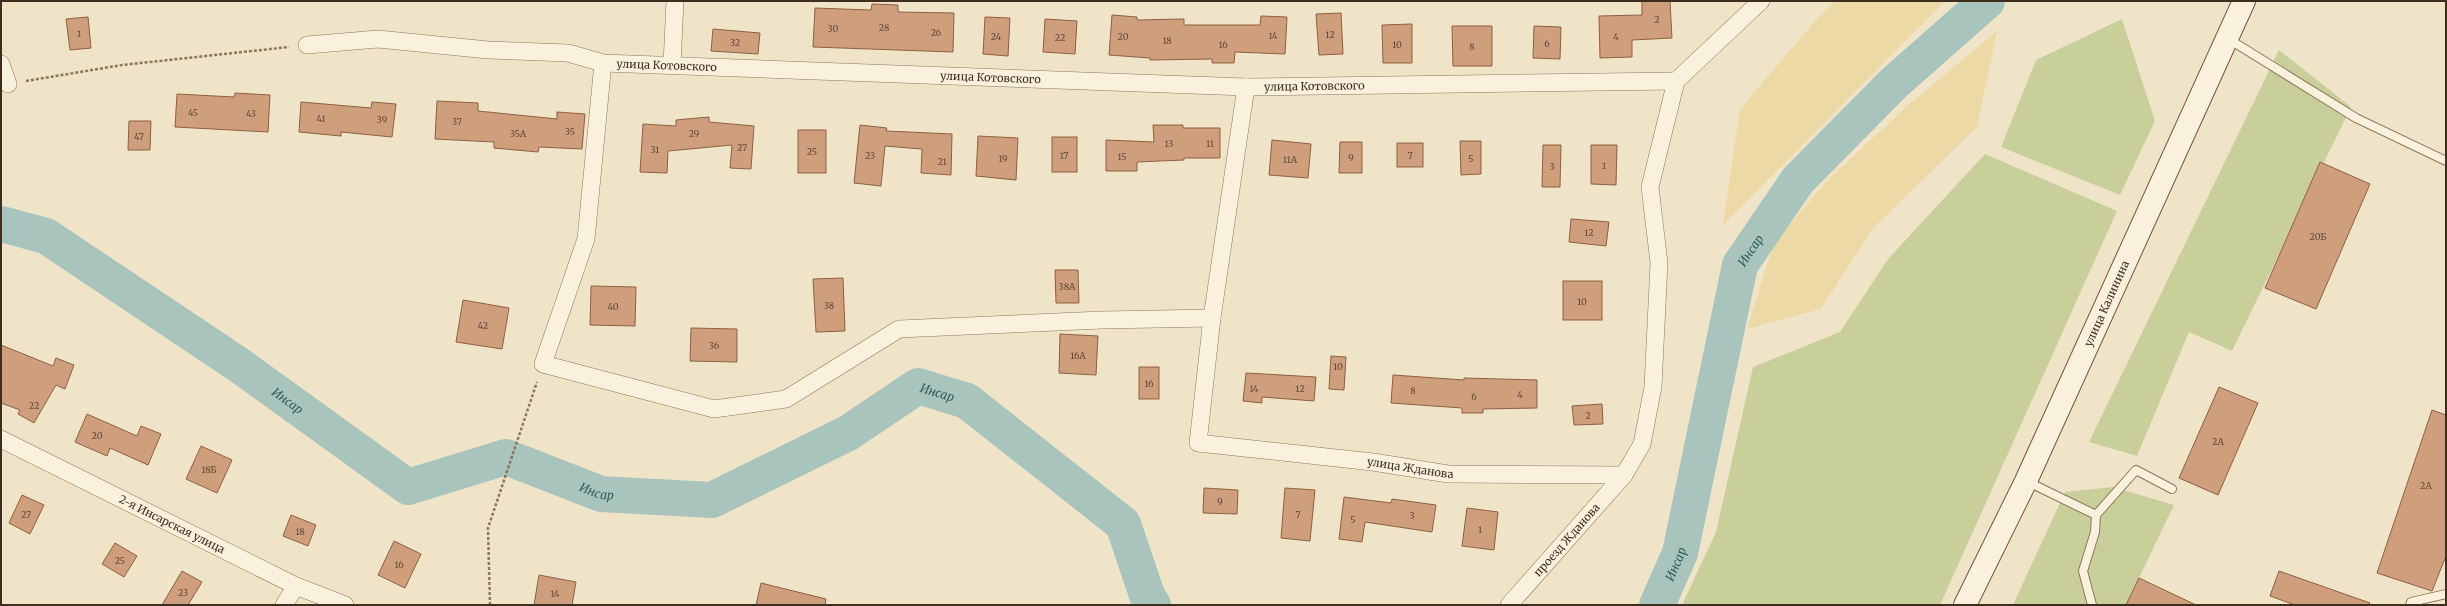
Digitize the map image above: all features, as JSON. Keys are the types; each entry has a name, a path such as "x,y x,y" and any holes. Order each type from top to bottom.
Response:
{"main road":[{"name":"улица Калинина","path":"1965,605 2026,481 2244,1"}],"street":[{"path":"672,65 676,1"},
{"path":"1676,81 1761,1"},
{"name":"улица Котовского","path":"307,45 378,40 488,50 568,53 603,63 1246,87 1676,81"},
{"path":"603,63 586,239 542,364 714,409 786,399 899,329 1102,320 1212,318 1246,87"},
{"path":"1,64 8,84"},
{"name":"проезд Жданова","path":"1509,605 1624,475 1642,444 1653,387 1659,263 1650,187 1676,81"},
{"name":"улица Жданова","path":"1212,318 1198,443 1373,462 1448,474 1624,475"},
{"name":"2-я Инсарская улица","path":"1,439 296,586 345,605"},
{"path":"284,605 296,586"}],"lane":[{"path":"2227,38 2356,118 2446,161"},
{"path":"2092,605 2083,571 2095,532 2096,515 2136,470 2172,490"},
{"path":"2026,481 2096,515"},
{"path":"2410,605 2411,602 2446,594"}],"path":[{"path":"8,84 122,65 307,45"},
{"path":"490,605 488,528 519,442 542,364"}],"green space":[{"path":"2122,19 2155,121 2120,195 2001,147 2036,60"},
{"path":"2279,50 2351,107 2232,351 2189,332 2137,456 2089,442"},
{"path":"1985,154 2117,211 1940,605 1682,605 1716,532 1753,367 1840,332 1888,259"},
{"path":"2113,487 2174,505 2126,605 2013,605 2065,492"}],"sand":[{"path":"1836,1 1945,1 1723,225 1740,109 1817,19"},
{"path":"1997,31 1977,127 1872,229 1821,309 1747,329 1774,242 1831,177 1906,107"}],"building":[{"path":"1642,1 1670,1 1672,38 1632,40 1632,57 1600,58 1599,16 1642,15"},
{"path":"872,4 898,5 898,12 954,13 953,52 813,47 815,8 871,10"},
{"path":"1341,13 1343,54 1319,55 1316,14"},
{"path":"1112,15 1137,17 1137,20 1184,19 1184,25 1260,25 1261,16 1287,17 1285,54 1235,52 1234,63 1212,63 1212,59 1150,60 1150,58 1109,55"},
{"path":"88,17 91,48 70,50 66,19"},
{"path":"985,17 1010,18 1008,56 983,54"},
{"path":"1045,19 1077,21 1075,54 1043,52"},
{"path":"1412,24 1412,63 1383,63 1382,25"},
{"path":"1452,26 1492,26 1492,66 1453,66"},
{"path":"1534,26 1561,27 1560,59 1533,58"},
{"path":"713,29 760,33 758,54 711,51"},
{"path":"235,93 270,95 268,132 175,127 177,94 234,97"},
{"path":"437,101 478,103 478,111 557,119 557,112 585,114 582,149 539,147 538,152 494,148 494,142 435,139"},
{"path":"301,102 371,108 372,102 396,104 392,137 341,132 341,136 299,132"},
{"path":"709,117 709,122 754,126 751,169 730,168 732,145 668,151 667,173 640,172 643,124 676,126 676,120"},
{"path":"129,121 151,121 150,150 128,150"},
{"path":"860,125 887,128 886,131 952,134 951,175 921,173 922,149 885,146 881,186 854,183"},
{"path":"1153,125 1183,125 1183,128 1220,128 1220,158 1184,158 1184,160 1137,162 1137,171 1106,171 1106,140 1154,142"},
{"path":"798,130 826,130 826,173 798,173"},
{"path":"978,136 1018,138 1016,180 976,176"},
{"path":"1052,137 1077,137 1077,172 1052,172"},
{"path":"1272,140 1311,144 1308,178 1269,175"},
{"path":"1460,141 1481,141 1481,174 1461,175"},
{"path":"1340,142 1362,142 1362,173 1339,173"},
{"path":"1397,143 1423,143 1423,167 1397,167"},
{"path":"1543,145 1561,145 1560,187 1542,187"},
{"path":"1591,145 1617,145 1616,185 1591,184"},
{"path":"2320,162 2370,184 2316,309 2265,288"},
{"path":"1571,219 1609,222 1606,246 1569,242"},
{"path":"1055,270 1078,270 1079,303 1056,303"},
{"path":"843,278 845,331 816,332 813,279"},
{"path":"1563,281 1602,281 1602,320 1563,320"},
{"path":"591,286 636,287 635,326 590,325"},
{"path":"463,300 509,308 502,349 456,342"},
{"path":"691,328 737,329 737,362 690,361"},
{"path":"1060,334 1098,336 1096,375 1059,373"},
{"path":"1,345 53,366 56,358 74,365 65,389 56,385 34,423 18,414 20,410 1,403"},
{"path":"1331,356 1346,357 1344,390 1329,389"},
{"path":"1139,367 1159,367 1159,399 1139,399"},
{"path":"1246,373 1316,377 1314,401 1262,397 1262,403 1243,401"},
{"path":"1393,375 1464,380 1464,378 1537,380 1537,408 1483,409 1483,413 1462,413 1462,408 1391,403"},
{"path":"2219,387 2258,403 2218,495 2179,478"},
{"path":"1602,404 1603,424 1574,425 1572,406"},
{"path":"2432,410 2446,415 2446,556 2432,591 2377,573"},
{"path":"87,414 137,436 141,426 161,434 148,465 110,448 107,456 75,442"},
{"path":"201,446 232,460 217,493 186,479"},
{"path":"1204,488 1238,490 1237,514 1203,513"},
{"path":"1285,488 1315,490 1310,541 1281,538"},
{"path":"22,495 44,505 30,534 9,523"},
{"path":"1344,497 1391,503 1392,499 1436,505 1432,532 1365,522 1362,542 1339,539"},
{"path":"1467,508 1498,512 1494,550 1462,546"},
{"path":"291,515 316,525 308,546 283,536"},
{"path":"394,541 421,554 405,588 378,575"},
{"path":"115,543 137,556 124,577 102,564"},
{"path":"182,571 202,582 188,605 162,605"},
{"path":"2279,571 2370,603 2369,605 2295,605 2270,596"},
{"path":"539,575 576,582 572,605 534,605"},
{"path":"2139,578 2196,605 2126,605"},
{"path":"761,583 826,599 825,605 756,605"}],"waterway":[{"name":"Инсар","path":"1657,605 1680,553 1740,265 1798,180 1894,83 1987,1"},
{"name":"Инсар","path":"1,224 46,236 239,365 408,487 506,457 601,494 712,500 848,433 918,386 967,401 1123,524 1147,595 1153,605"}]}
